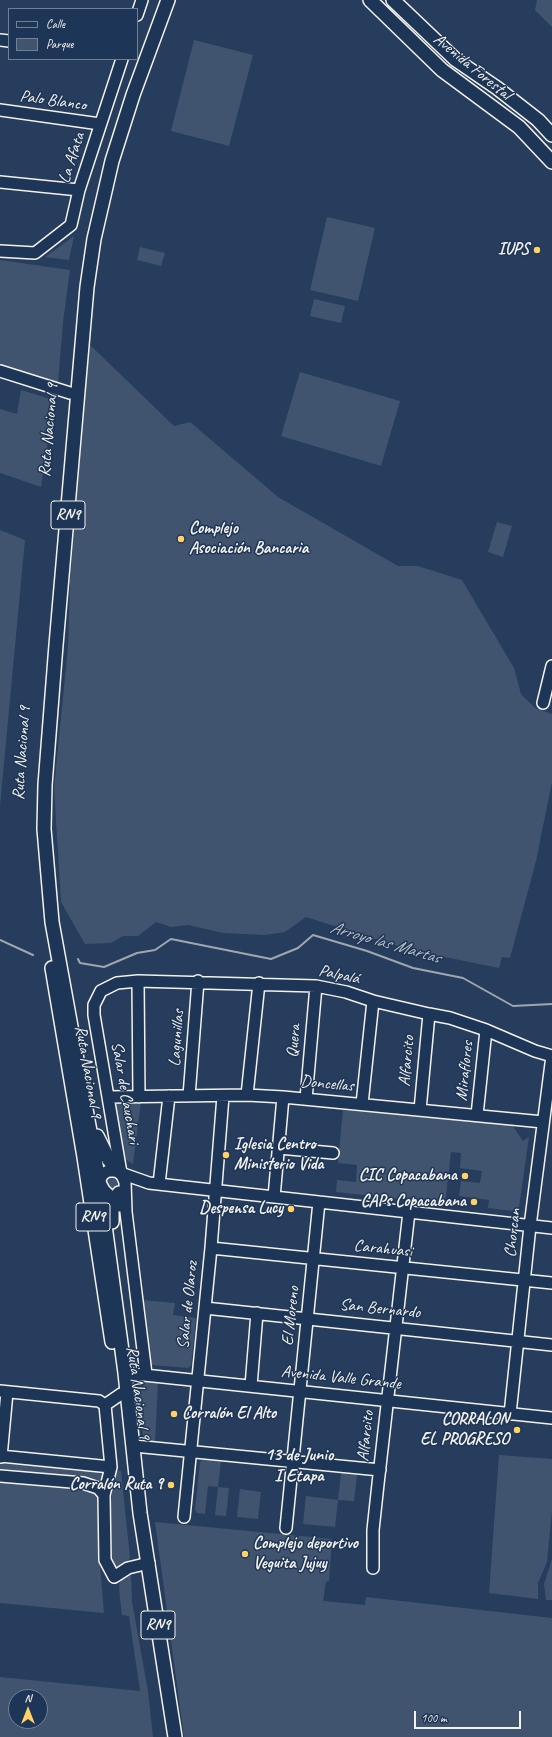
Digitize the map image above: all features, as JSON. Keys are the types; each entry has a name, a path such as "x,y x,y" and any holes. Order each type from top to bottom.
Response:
{"main road":[{"name":"Ruta Nacional 9","path":"138,57 159,0"},
{"name":"Ruta Nacional 9","path":"140,1513 134,1446 100,1182 52,922 44,829 45,785 87,287 93,245 112,161 133,95 168,0"},
{"name":"Avenida Forestal","path":"370,0 442,70 519,127 552,162"},
{"name":"Avenida Forestal","path":"393,0 456,60 497,88 538,120 552,135"},
{"name":"Ruta Nacional 9","path":"137,60 125,92 93,200 82,259 38,780 36,823 40,886 121,1394 133,1484 149,1563 175,1737"},
{"path":"72,1083 77,1096 90,1164 100,1182 91,1203"},
{"path":"85,1099 104,1153 121,1173"},
{"path":"116,1193 112,1204 111,1214 118,1282 116,1299"}],"street":[{"path":"138,11 142,0"},
{"name":"La Afata","path":"0,251 35,253 71,225 79,190 122,60"},
{"name":"Palo Blanco","path":"0,110 100,124"},
{"path":"0,182 79,190"},
{"path":"0,371 70,393"},
{"path":"543,704 552,666"},
{"name":"Palpalá","path":"110,985 126,981 138,981 258,983 316,986 346,992 373,1001 450,1018 486,1030 535,1051 552,1056"},
{"path":"138,981 139,1097"},
{"name":"Lagunillas","path":"190,1096 198,982"},
{"path":"247,1096 258,983"},
{"name":"Salar de Cauchari","path":"110,985 101,991 94,1005 121,1173 124,1178 116,1193 126,1212 146,1374"},
{"name":"Quera","path":"306,1099 316,986"},
{"path":"362,1104 373,1001"},
{"name":"Alfarcito","path":"420,1110 429,1014"},
{"name":"Miraflores","path":"477,1115 486,1030"},
{"name":"Chorcan","path":"510,1414 530,1226 543,1122 550,1095 552,1056"},
{"path":"154,1184 169,1096"},
{"name":"Salar de Olaroz","path":"184,1517 192,1451 211,1248 223,1096"},
{"name":"Doncellas","path":"108,1097 282,1097 543,1122"},
{"path":"274,1197 282,1097"},
{"path":"279,1148 333,1153"},
{"path":"126,1212 116,1193 100,1182 103,1174 108,1171 121,1173 154,1184 552,1228"},
{"path":"116,1193 154,1184"},
{"name":"El Moreno","path":"286,1528 294,1462 319,1202"},
{"name":"Alfarcito","path":"373,1568 373,1530 409,1212"},
{"name":"Carahuasi","path":"211,1248 552,1283"},
{"name":"San Bernardo","path":"205,1308 552,1345"},
{"path":"250,1386 257,1313"},
{"name":"Avenida Valle Grande","path":"125,1373 146,1374 552,1418"},
{"path":"105,1405 99,1401 4,1392 1,1456 111,1467"},
{"path":"105,1405 121,1394"},
{"path":"105,1405 111,1467 104,1495 105,1560 114,1577 128,1568 149,1563"},
{"path":"134,1446 380,1470"},
{"path":"0,1476 91,1485 98,1488 104,1495"}],"green space":[{"path":"379,0 382,0 446,63 529,125 552,150 552,155 448,69"},
{"path":"537,0 552,0 552,27 535,10"},
{"path":"194,40 253,55 229,146 171,131"},
{"path":"327,217 375,228 358,301 310,290"},
{"path":"74,236 69,260 45,257"},
{"path":"140,247 165,253 161,266 137,260"},
{"path":"0,260 70,270 63,322 58,384 0,365"},
{"path":"314,299 345,306 341,323 310,316"},
{"path":"89,344 174,426 190,422 278,497 398,566 418,566 462,580 514,668 521,694 535,708 552,714 552,782 536,861 510,958 502,957 499,968 410,950 306,917 285,932 265,935 223,933 188,925 171,927 156,922 138,936 123,936 111,943 85,944 61,902 54,788 68,647 70,581"},
{"path":"300,372 400,401 381,466 281,436"},
{"path":"21,390 54,400 41,487 0,473 0,409 17,414"},
{"path":"497,522 512,526 503,557 488,552"},
{"path":"0,530 25,540 0,806"},
{"path":"124,1101 141,1102 133,1164 126,1160 121,1151 114,1109 118,1103"},
{"path":"343,1110 512,1125 523,1141 529,1137 519,1207 513,1211 488,1208 489,1200 459,1196 461,1181 480,1183 482,1171 460,1168 461,1153 451,1152 445,1204 336,1192 337,1180 356,1182 357,1165 338,1163"},
{"path":"107,1176 118,1176 119,1188 111,1191 104,1180"},
{"path":"142,1300 175,1303 173,1315 196,1318 191,1366 188,1368 151,1365 148,1362"},
{"path":"146,1381 158,1383 155,1443 144,1443 137,1387 139,1384"},
{"path":"499,1455 552,1459 552,1511 547,1562 538,1583 538,1599 489,1593"},
{"path":"0,1459 105,1469 104,1483 0,1472"},
{"path":"203,1459 221,1461 218,1487 208,1486 205,1514 197,1513 195,1510 200,1462"},
{"path":"114,1471 121,1471 130,1557 127,1564 119,1567 115,1566 110,1559 108,1531"},
{"path":"341,1473 357,1475 354,1501 338,1500"},
{"path":"0,1482 93,1490 99,1498 98,1541 104,1613 0,1603"},
{"path":"218,1487 229,1488 226,1516 215,1515"},
{"path":"240,1489 261,1492 258,1519 237,1517"},
{"path":"306,1496 338,1500 335,1527 303,1524"},
{"path":"155,1522 332,1539 329,1581 326,1582 323,1601 365,1605 366,1597 552,1618 552,1737 184,1737"},
{"path":"552,1559 552,1600 546,1600 544,1584"},
{"path":"131,1572 132,1602 148,1691 153,1737 0,1737 0,1677 140,1691 129,1616 122,1615 119,1586 122,1576"}],"waterway":[{"name":"Arroyo las Martas","path":"78,959 80,963 104,967 137,953 155,950 171,939 271,959 298,948 313,935 367,951 413,968 463,978 513,1006 552,1004"},
{"name":"Arroyo las Martas","path":"0,940 33,955"}],"place":[{"name":"IUPS","path":"537,250"},
{"name":"Complejo Asociación Bancaria","path":"181,539"},
{"name":"Iglesia Centro Ministerio Vida","path":"226,1155"},
{"name":"CIC Copacabana","path":"465,1176"},
{"name":"CAPs Copacabana","path":"474,1202"},
{"name":"Despensa Lucy","path":"291,1209"},
{"name":"Corralón El Alto","path":"174,1414"},
{"name":"CORRALON EL PROGRESO","path":"517,1430"},
{"name":"Corralón Ruta 9","path":"171,1485"},
{"name":"Complejo deportivo Veguita Jujuy","path":"245,1554"}],"district":[{"name":"13 de Junio I Etapa","path":"299,1465"}]}
